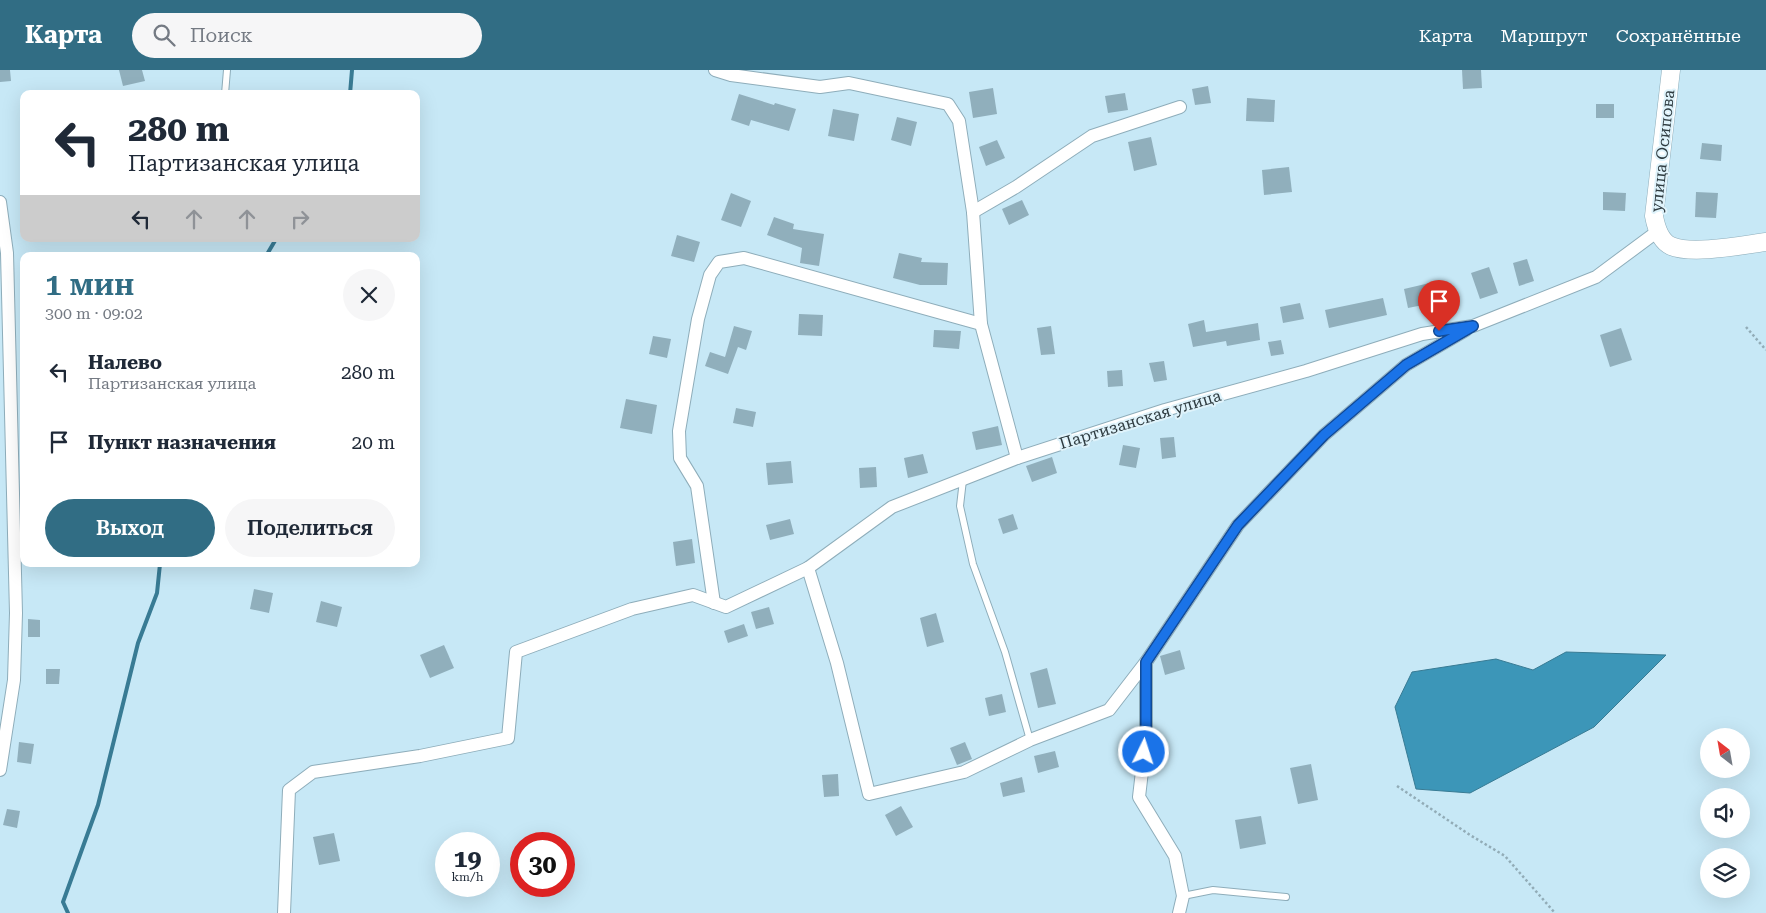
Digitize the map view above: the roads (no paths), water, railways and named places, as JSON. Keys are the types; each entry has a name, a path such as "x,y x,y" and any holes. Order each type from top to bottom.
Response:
{"main road":[{"name":"улица Осипова","path":"1658,231 1654,216 1671,70"},
{"path":"1658,231 1663,240 1672,246 1692,249 1766,242"}],"street":[{"path":"714,70 731,75 820,87 849,83 948,104 959,121 973,212 982,324 1017,458"},
{"path":"973,212 1016,187 1092,136 1180,107"},
{"path":"0,202 7,253 16,613 14,680 0,770"},
{"name":"Партизанская улица","path":"284,913 289,790 313,772 420,756 508,738 516,652 632,609 693,594 726,608 808,568 892,506 1017,458 1165,410 1306,371 1422,334 1473,326 1596,277 1658,231"},
{"path":"714,602 697,486 680,458 679,432 698,319 710,275 719,262 744,258 982,324"},
{"path":"808,568 837,663 869,794 964,772 1030,740 1108,710 1146,662 1238,525 1324,435 1406,365 1473,326"},
{"path":"1146,662 1146,737 1139,797 1175,856 1183,896 1180,913"}],"lane":[{"path":"225,90 227,70"},
{"path":"964,479 960,506 972,564 1005,652 1030,740"},
{"path":"1183,896 1212,890 1286,897"}],"water":[{"path":"1566,652 1666,655 1594,727 1470,793 1416,789 1395,707 1412,672 1496,659 1533,670"}],"waterway":[{"path":"350,90 352,70"},
{"path":"268,252 274,242"},
{"path":"68,913 63,902 98,805 138,643 157,593 160,567"}]}
